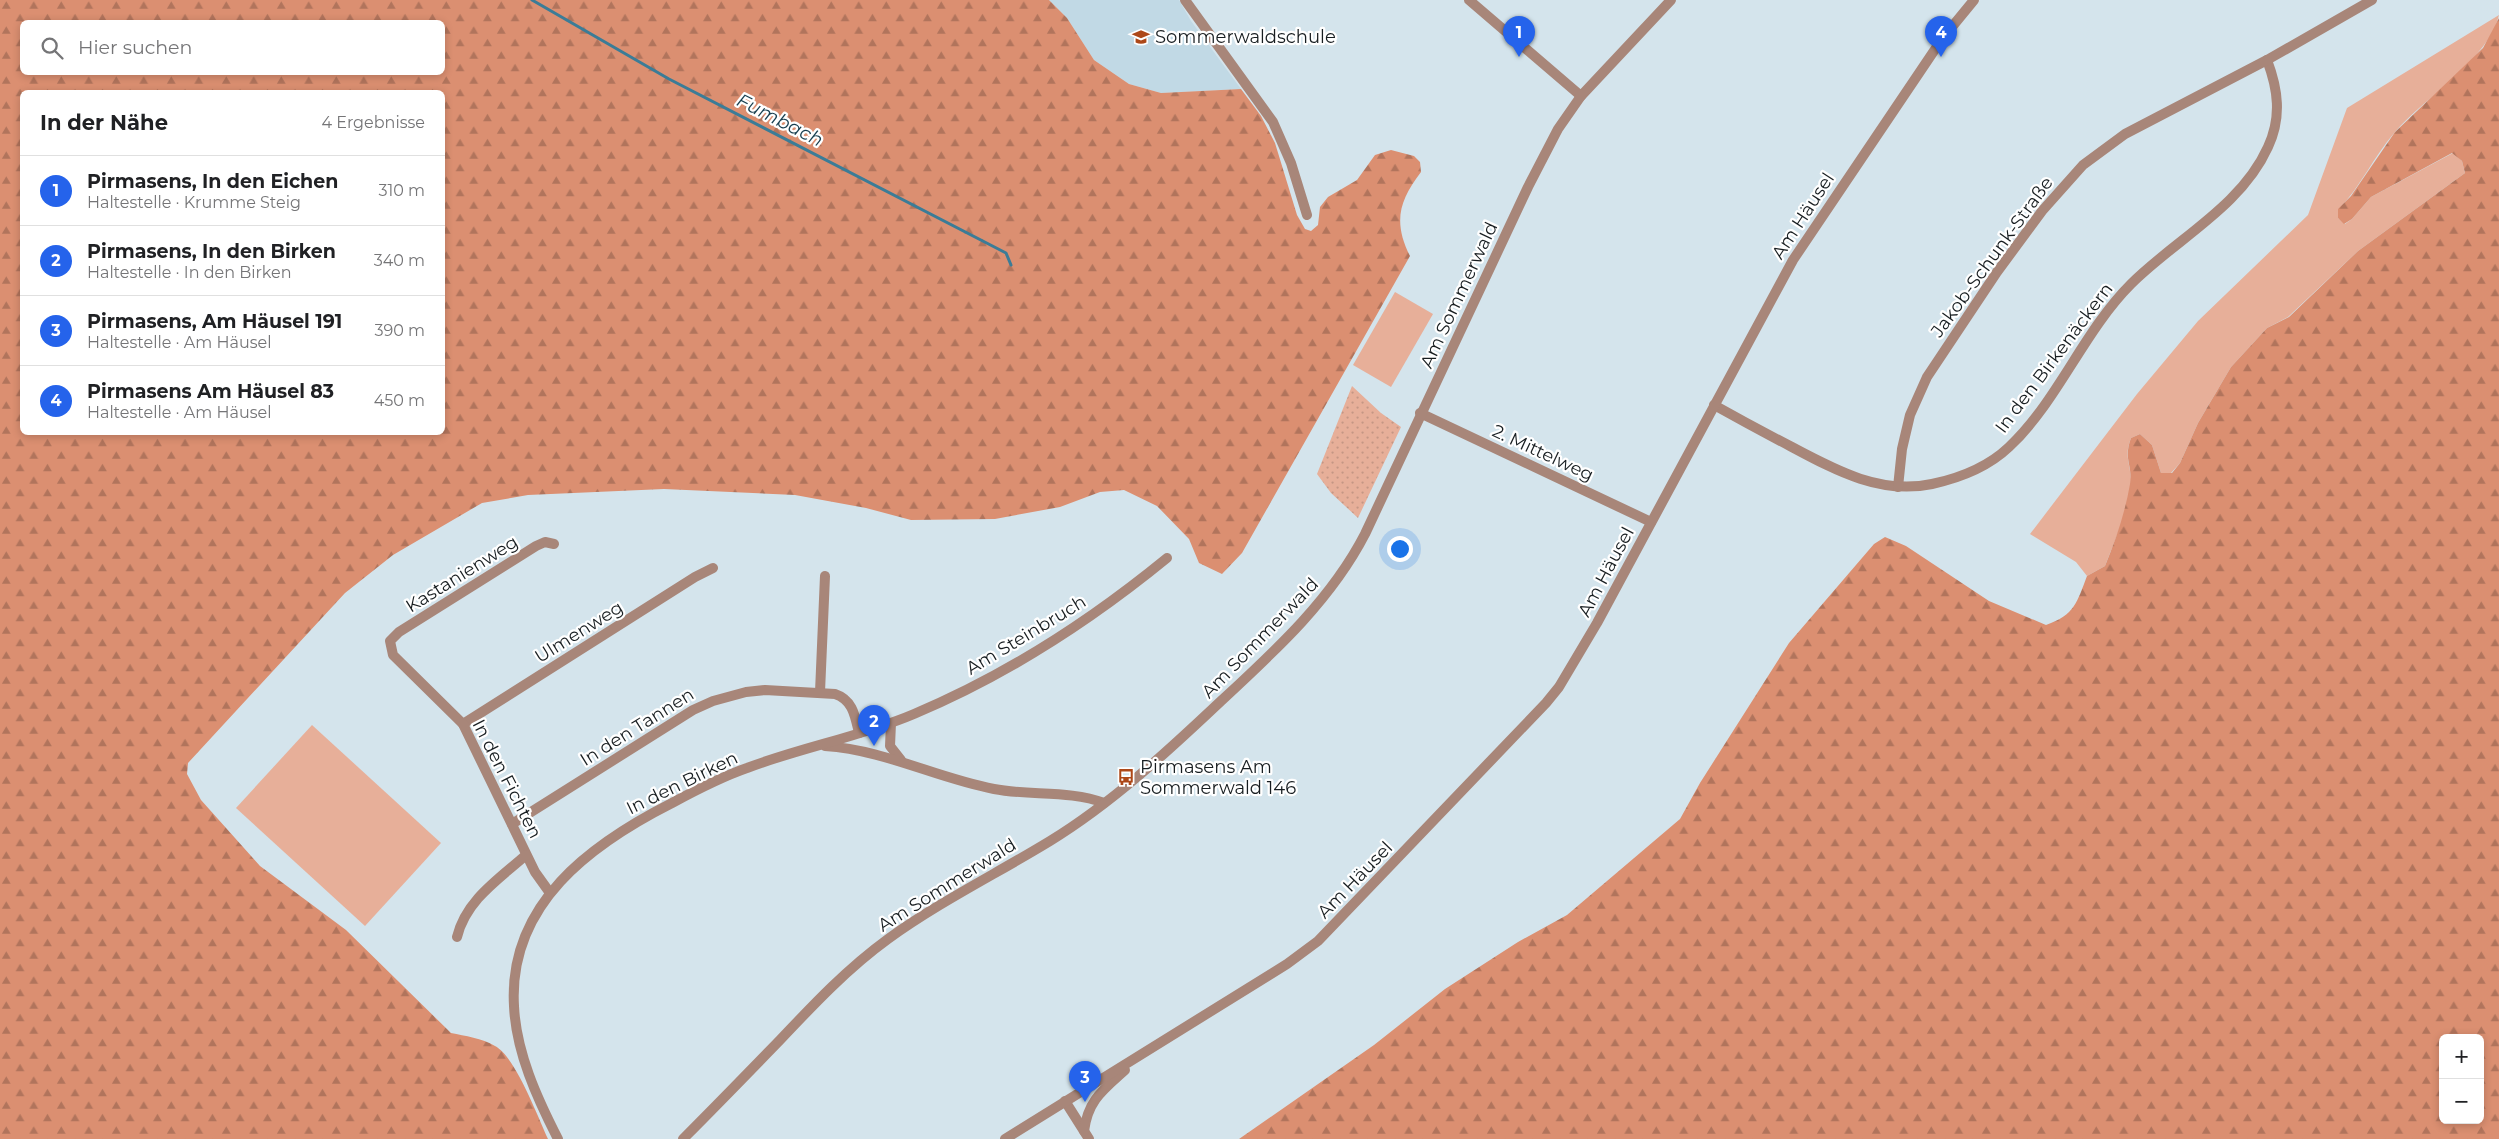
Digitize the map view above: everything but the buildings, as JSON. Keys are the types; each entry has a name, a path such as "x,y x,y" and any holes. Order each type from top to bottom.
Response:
{"street":[{"path":"1184,0 1274,122 1291,163 1307,215"},
{"path":"1469,0 1581,96"},
{"name":"Am Sommerwald","path":"683,1139 814,1005 864,958 923,915 1051,841 1104,803 1193,728 1246,678 1330,590 1354,555 1558,129 1581,96 1671,0"},
{"name":"Am Häusel","path":"1005,1139 1287,964 1318,942 1528,723 1559,687 1578,658 1810,231 1942,39 1974,0"},
{"name":"Jakob-Schunk-Straße","path":"1898,487 1902,449 1910,414 1927,377 1997,272 2042,211 2083,165 2125,134 2267,60 2372,0"},
{"name":"In den Birkenäckern","path":"1714,405 1833,469 1867,482 1898,487 1931,484 1964,474 1994,459 2007,449 2035,417 2116,300 2146,270 2238,192 2258,167 2277,122 2278,108 2275,82 2267,60"},
{"name":"2. Mittelweg","path":"1420,414 1651,522"},
{"name":"Kastanienweg","path":"390,642 399,632 536,546 545,542 554,544"},
{"name":"Am Steinbruch","path":"817,745 891,723 979,683 1044,647 1108,604 1167,558"},
{"name":"Ulmenweg","path":"463,724 695,577 713,568"},
{"path":"820,692 825,576"},
{"name":"In den Fichten","path":"390,642 390,651 397,660 463,724 526,855 550,893"},
{"name":"In den Tannen","path":"512,824 693,710 713,701 756,691 835,694 848,700 852,706 859,733"},
{"path":"891,723 890,746 900,760"},
{"name":"In den Birken","path":"558,1139 520,1049 514,1004 516,966 523,942 535,916 550,893 569,872 595,849 654,812 722,778 817,745 859,750 900,760 994,789 1085,797 1104,803"},
{"path":"457,937 469,908 526,855"},
{"name":"Am Häusel","path":"1086,1135 1086,1112 1098,1094 1145,1052"},
{"name":"Am Häusel","path":"1065,1101 1086,1135"}],"shaded area":[{"name":"Sommerwaldschule","path":"1049,0 1179,0 1191,21 1241,89 1161,93 1129,84 1094,60 1067,18"},
{"path":"2499,15 2493,31 2483,47 2454,77 2407,119 2387,141 2354,191 2339,209 2338,218 2345,224 2352,219 2371,197 2453,153 2462,161 2465,173 2358,251 2288,317 2267,328 2231,367 2198,423 2180,463 2171,473 2161,473 2152,445 2140,434 2131,438 2128,454 2131,480 2128,501 2105,566 2087,576 2076,562 2030,534 2137,394 2198,321 2308,215 2347,108"},
{"path":"1395,292 1433,314 1391,387 1353,365"},
{"path":"1352,386 1381,413 1401,427 1358,518 1331,493 1317,474"},
{"path":"312,725 441,843 365,926 236,808"}],"green space":[{"path":"0,0 1049,0 1067,18 1094,60 1129,84 1161,93 1241,89 1261,116 1275,143 1297,215 1305,229 1311,231 1318,225 1320,207 1328,197 1357,180 1375,155 1391,150 1414,156 1420,162 1421,172 1403,202 1400,222 1401,233 1410,256 1242,553 1222,574 1199,563 1189,539 1157,506 1124,490 1100,492 1060,507 995,519 911,520 866,508 795,495 664,489 528,495 482,503 393,555 345,593 188,763 187,774 201,800 260,866 346,930 451,1033 485,1041 503,1052 518,1074 548,1139 0,1139"},
{"path":"2499,18 2499,1139 1239,1139 1374,1045 1445,989 1518,942 1567,915 1680,819 1700,783 1789,643 1874,544 1885,537 1906,546 1989,601 2046,625 2069,612 2077,600 2087,576 2105,566 2116,536 2126,505 2131,478 2128,452 2131,438 2140,434 2152,445 2161,473 2172,473 2180,463 2198,423 2231,367 2267,328 2289,317 2358,251 2465,173 2462,161 2452,153 2371,197 2352,219 2344,224 2338,218 2338,209 2351,196 2395,132 2483,48"}],"waterway":[{"name":"Fumbach","path":"532,0 669,79 1006,253 1011,265"}],"place":[{"name":"Sommerwaldschule","path":"1141,37"},
{"name":"Pirmasens, In den Eichen","path":"1519,57"},
{"name":"Pirmasens Am Häusel 83","path":"1941,57"},
{"name":"Pirmasens, In den Birken","path":"874,746"},
{"name":"Pirmasens Am Sommerwald 146","path":"1126,777"},
{"name":"Pirmasens, Am Häusel 191","path":"1085,1102"}]}
